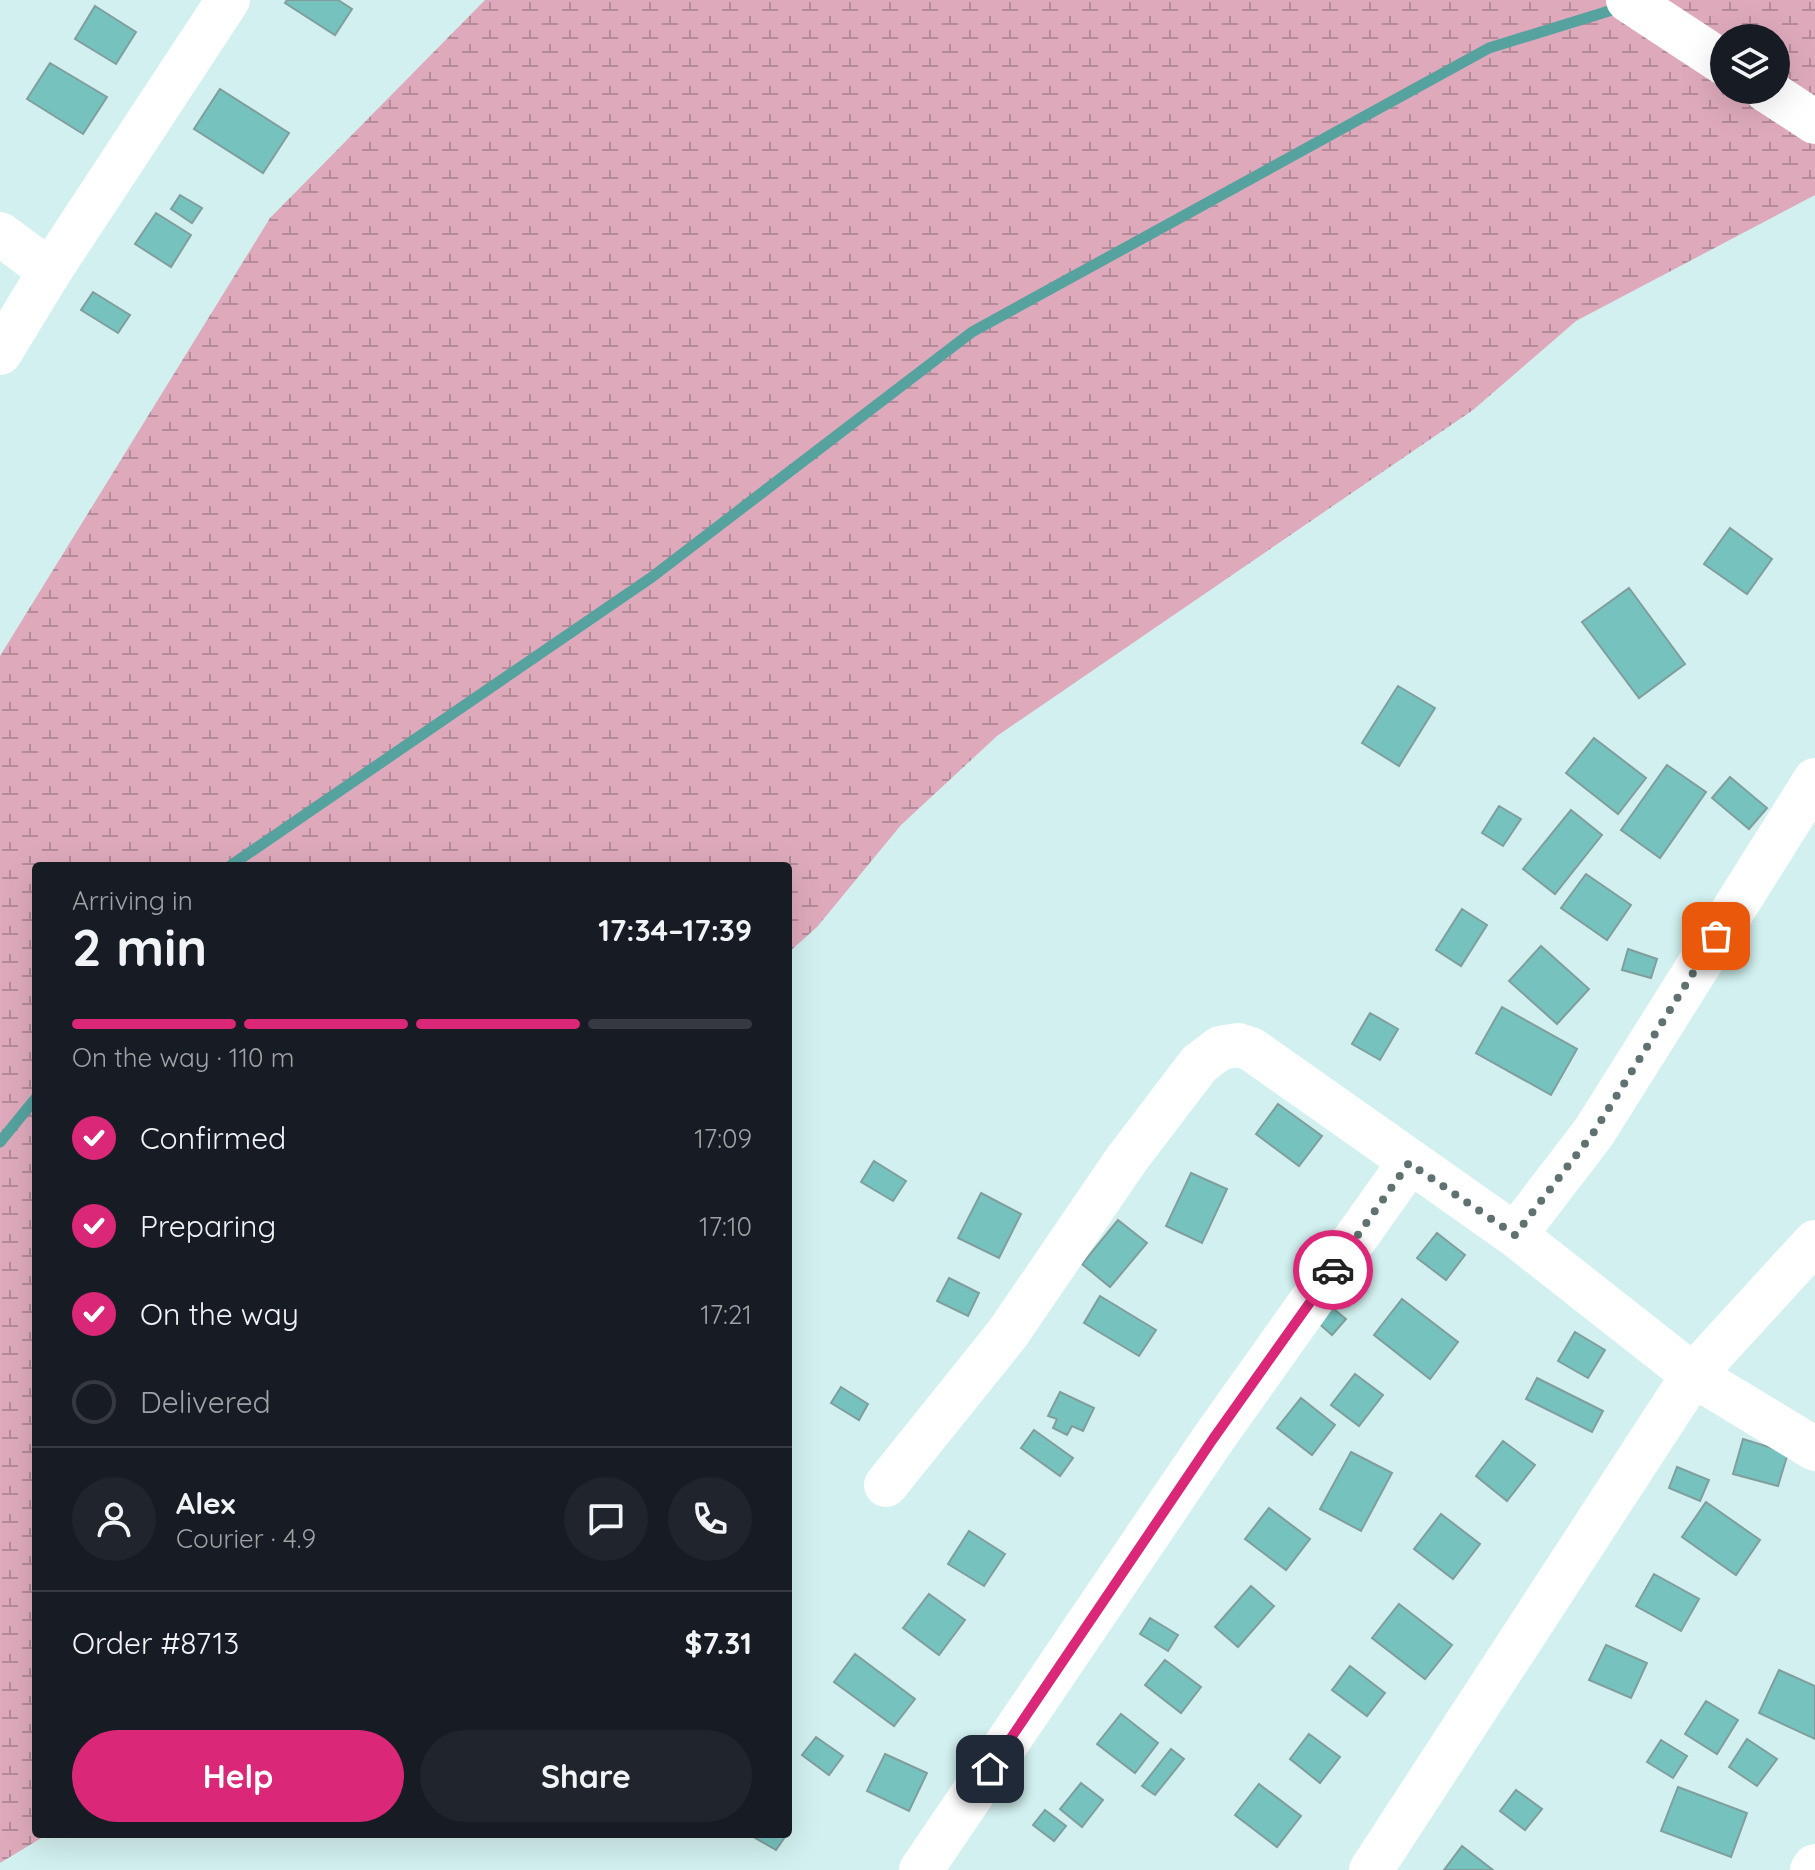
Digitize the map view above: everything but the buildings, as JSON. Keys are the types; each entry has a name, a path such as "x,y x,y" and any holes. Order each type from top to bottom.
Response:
{"street":[{"path":"0,353 50,271 228,0"},
{"path":"1628,0 1710,54"},
{"path":"1787,104 1815,122"},
{"path":"0,234 50,271"},
{"path":"1515,1235 1594,1132 1815,780"},
{"path":"886,1485 1008,1333 1126,1160 1199,1064 1220,1048 1238,1045 1251,1049 1515,1235 1693,1375 1815,1449"},
{"path":"921,1870 1213,1439 1409,1163"},
{"path":"1371,1870 1693,1375 1815,1242"}],"green space":[{"path":"485,0 1815,0 1815,195 1576,321 1473,410 997,736 901,825 817,927 792,949 792,862 32,862 32,1838 41,1838 0,1863 0,656 270,218"}],"waterway":[{"path":"236,862 652,577 972,332 1489,48 1622,7"},
{"path":"0,1142 32,1103"}],"way so far":[{"path":"1333,1270 1409,1163 1515,1235 1594,1132 1716,936"}],"route":[{"path":"990,1769 1213,1439 1333,1270"}]}
